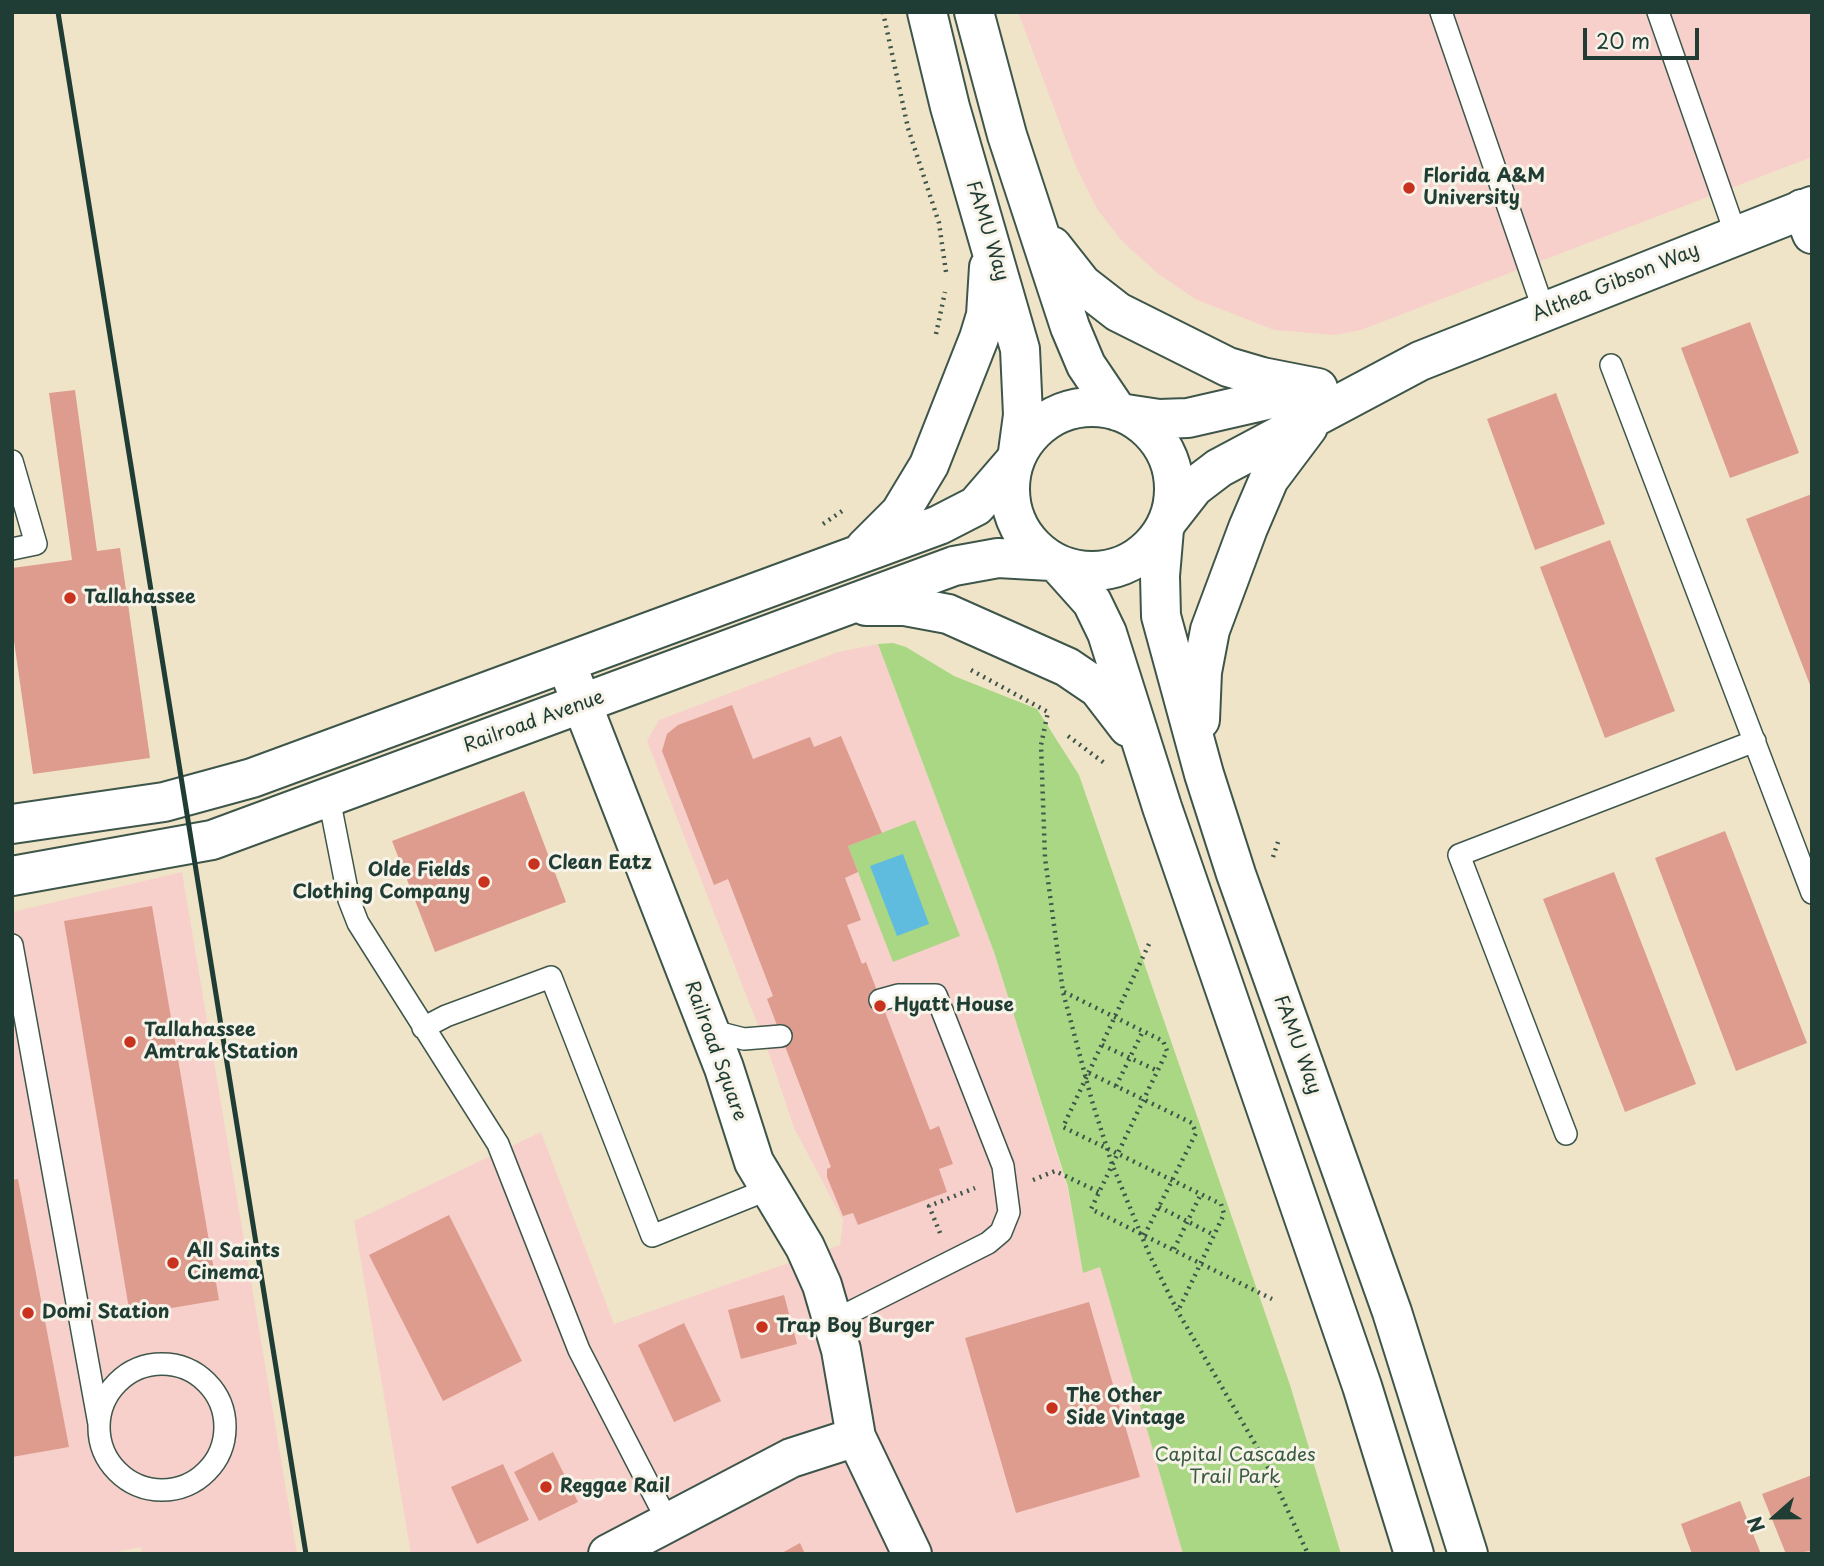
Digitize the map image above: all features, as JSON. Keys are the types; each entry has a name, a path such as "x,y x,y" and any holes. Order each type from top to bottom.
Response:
{"street":[{"name":"FAMU Way","path":"927,12 950,107 989,233 1022,364 1023,415 1010,485 1014,518 1033,547 1082,588 1101,618 1362,1386 1414,1554"},
{"name":"FAMU Way","path":"974,12 997,102 1077,347 1094,381 1121,412 1155,436 1168,458 1174,494 1160,576 1161,616 1204,774 1236,874 1392,1312 1468,1554"},
{"path":"1031,210 1071,271 1094,295 1118,312 1228,367 1321,399 1269,479 1210,630 1200,697 1204,774"},
{"name":"Althea Gibson Way","path":"1121,412 1159,419 1321,399 1736,235 1809,216"},
{"path":"851,558 879,536 901,513 933,455 986,315 989,233"},
{"name":"Althea Gibson Way","path":"1167,524 1194,487 1321,399"},
{"path":"12,824 195,796 851,558 964,513 987,497 1037,427 1055,415 1085,407 1121,412"},
{"path":"1054,563 1081,571 1118,567 1140,556 1167,524"},
{"name":"Railroad Avenue","path":"12,876 212,840 968,562 1013,558 1054,563"},
{"path":"847,608 885,605 948,614 1067,667 1083,677 1111,702 1148,761"},
{"name":"Railroad Square","path":"566,663 709,1030 748,1147 814,1266 834,1321 856,1437 912,1554"},
{"path":"641,1542 791,1458 856,1437"}],"lane":[{"path":"1441,12 1544,311"},
{"path":"1658,12 1736,235"},
{"path":"1611,365 1812,892"},
{"path":"12,461 36,544 12,549"},
{"path":"1566,1134 1459,855 1755,741"},
{"path":"329,798 352,910 370,945 498,1144 579,1350 641,1542"},
{"path":"12,945 102,1449 114,1468 131,1483 152,1490 174,1490 200,1478 215,1462 224,1441 225,1420 218,1398 208,1382 190,1369 168,1363 146,1365 114,1384 103,1402 99,1424"},
{"path":"423,1028 454,1013 551,977 652,1236 769,1189"},
{"path":"834,1321 988,1243 1005,1224 1009,1200 1006,1177 936,995 898,995 880,1000"},
{"path":"709,1030 744,1039 781,1036"}],"path":[{"path":"883,12 908,128 945,246 945,293 933,344"},
{"path":"816,528 849,506"},
{"path":"963,666 1048,712 1041,746 1042,821 1063,992 1112,1164 1178,1312 1264,1459 1308,1554"},
{"path":"1149,944 1063,1127 1221,1204 1224,1214 1178,1312"},
{"path":"1063,992 1163,1041 1167,1051 1091,1209 1272,1298"},
{"path":"1116,1086 1143,1031"},
{"path":"1102,1045 1158,1071"},
{"path":"1089,1073 1192,1123 1196,1133 1159,1207 1142,1234"},
{"path":"1028,1182 1055,1171 1099,1192"},
{"path":"942,1238 929,1206 977,1188"},
{"path":"1174,1249 1201,1194"},
{"path":"1159,1207 1214,1235"}],"shaded area":[{"name":"Florida A&M University","path":"1018,12 1812,12 1812,157 1361,330 1335,335 1274,330 1195,299 1157,273 1121,240 1097,209 1076,167"},
{"path":"878,644 994,952 1068,1190 1083,1272 1100,1266 1183,1554 411,1554 354,1221 541,1132 614,1324 840,1245 843,1220 794,1128 771,1059 647,741 659,720 838,652"},
{"path":"182,872 297,1554 142,1554 141,1547 107,1554 12,1554 12,912"}],"green space":[{"name":"Capital Cascades Trail Park","path":"893,643 906,647 954,676 1037,709 1079,775 1290,1385 1341,1554 1183,1554 1100,1267 1083,1273 1068,1187 994,952 878,644"},
{"path":"915,820 960,936 893,962 848,846"}],"water":[{"path":"903,854 929,924 897,936 870,866"}],"building":[{"path":"1750,322 1799,453 1730,478 1681,348"},
{"name":"Tallahassee","path":"75,390 97,551 120,548 150,758 33,774 12,627 12,568 72,560 49,393"},
{"path":"1556,393 1605,524 1535,550 1487,419"},
{"path":"1812,494 1812,690 1746,519"},
{"path":"1610,540 1675,711 1605,738 1540,567"},
{"path":"732,705 753,759 810,737 814,747 841,736 882,833 848,846 858,872 845,878 861,920 847,925 862,964 866,962 930,1130 939,1126 953,1164 939,1169 947,1192 858,1225 853,1213 843,1216 827,1177 827,1169 831,1167 767,999 773,996 728,879 714,885 662,751 667,734 678,725"},
{"path":"524,791 566,902 435,952 392,841"},
{"path":"1725,831 1807,1043 1736,1071 1655,858"},
{"path":"1614,872 1696,1084 1625,1112 1543,899"},
{"name":"Tallahassee Amtrak Station","path":"152,906 219,1300 130,1315 64,921"},
{"name":"Domi Station","path":"18,1179 69,1447 12,1457 12,1180"},
{"path":"449,1215 522,1361 443,1401 369,1255"},
{"name":"Trap Boy Burger","path":"784,1295 797,1344 741,1359 728,1310"},
{"name":"The Other Side Vintage","path":"1089,1302 1140,1477 1016,1513 965,1338"},
{"path":"684,1323 721,1401 674,1422 638,1345"},
{"name":"Reggae Rail","path":"553,1452 578,1502 539,1521 514,1472"},
{"path":"503,1464 529,1520 477,1544 451,1487"},
{"path":"1812,1475 1812,1551 1786,1554 1762,1494"},
{"path":"1740,1501 1761,1554 1692,1554 1681,1524"},
{"path":"800,1543 805,1554 780,1554"}],"railway":[{"path":"58,12 306,1554"}],"place":[{"name":"Florida A&M University","path":"1409,188"},
{"name":"Tallahassee","path":"70,598"},
{"name":"Clean Eatz","path":"534,864"},
{"name":"Olde Fields Clothing Company","path":"484,882"},
{"name":"Hyatt House","path":"880,1006"},
{"name":"Tallahassee Amtrak Station","path":"130,1042"},
{"name":"All Saints Cinema","path":"173,1263"},
{"name":"Domi Station","path":"28,1313"},
{"name":"Trap Boy Burger","path":"762,1327"},
{"name":"The Other Side Vintage","path":"1052,1408"},
{"name":"Reggae Rail","path":"546,1487"}]}
